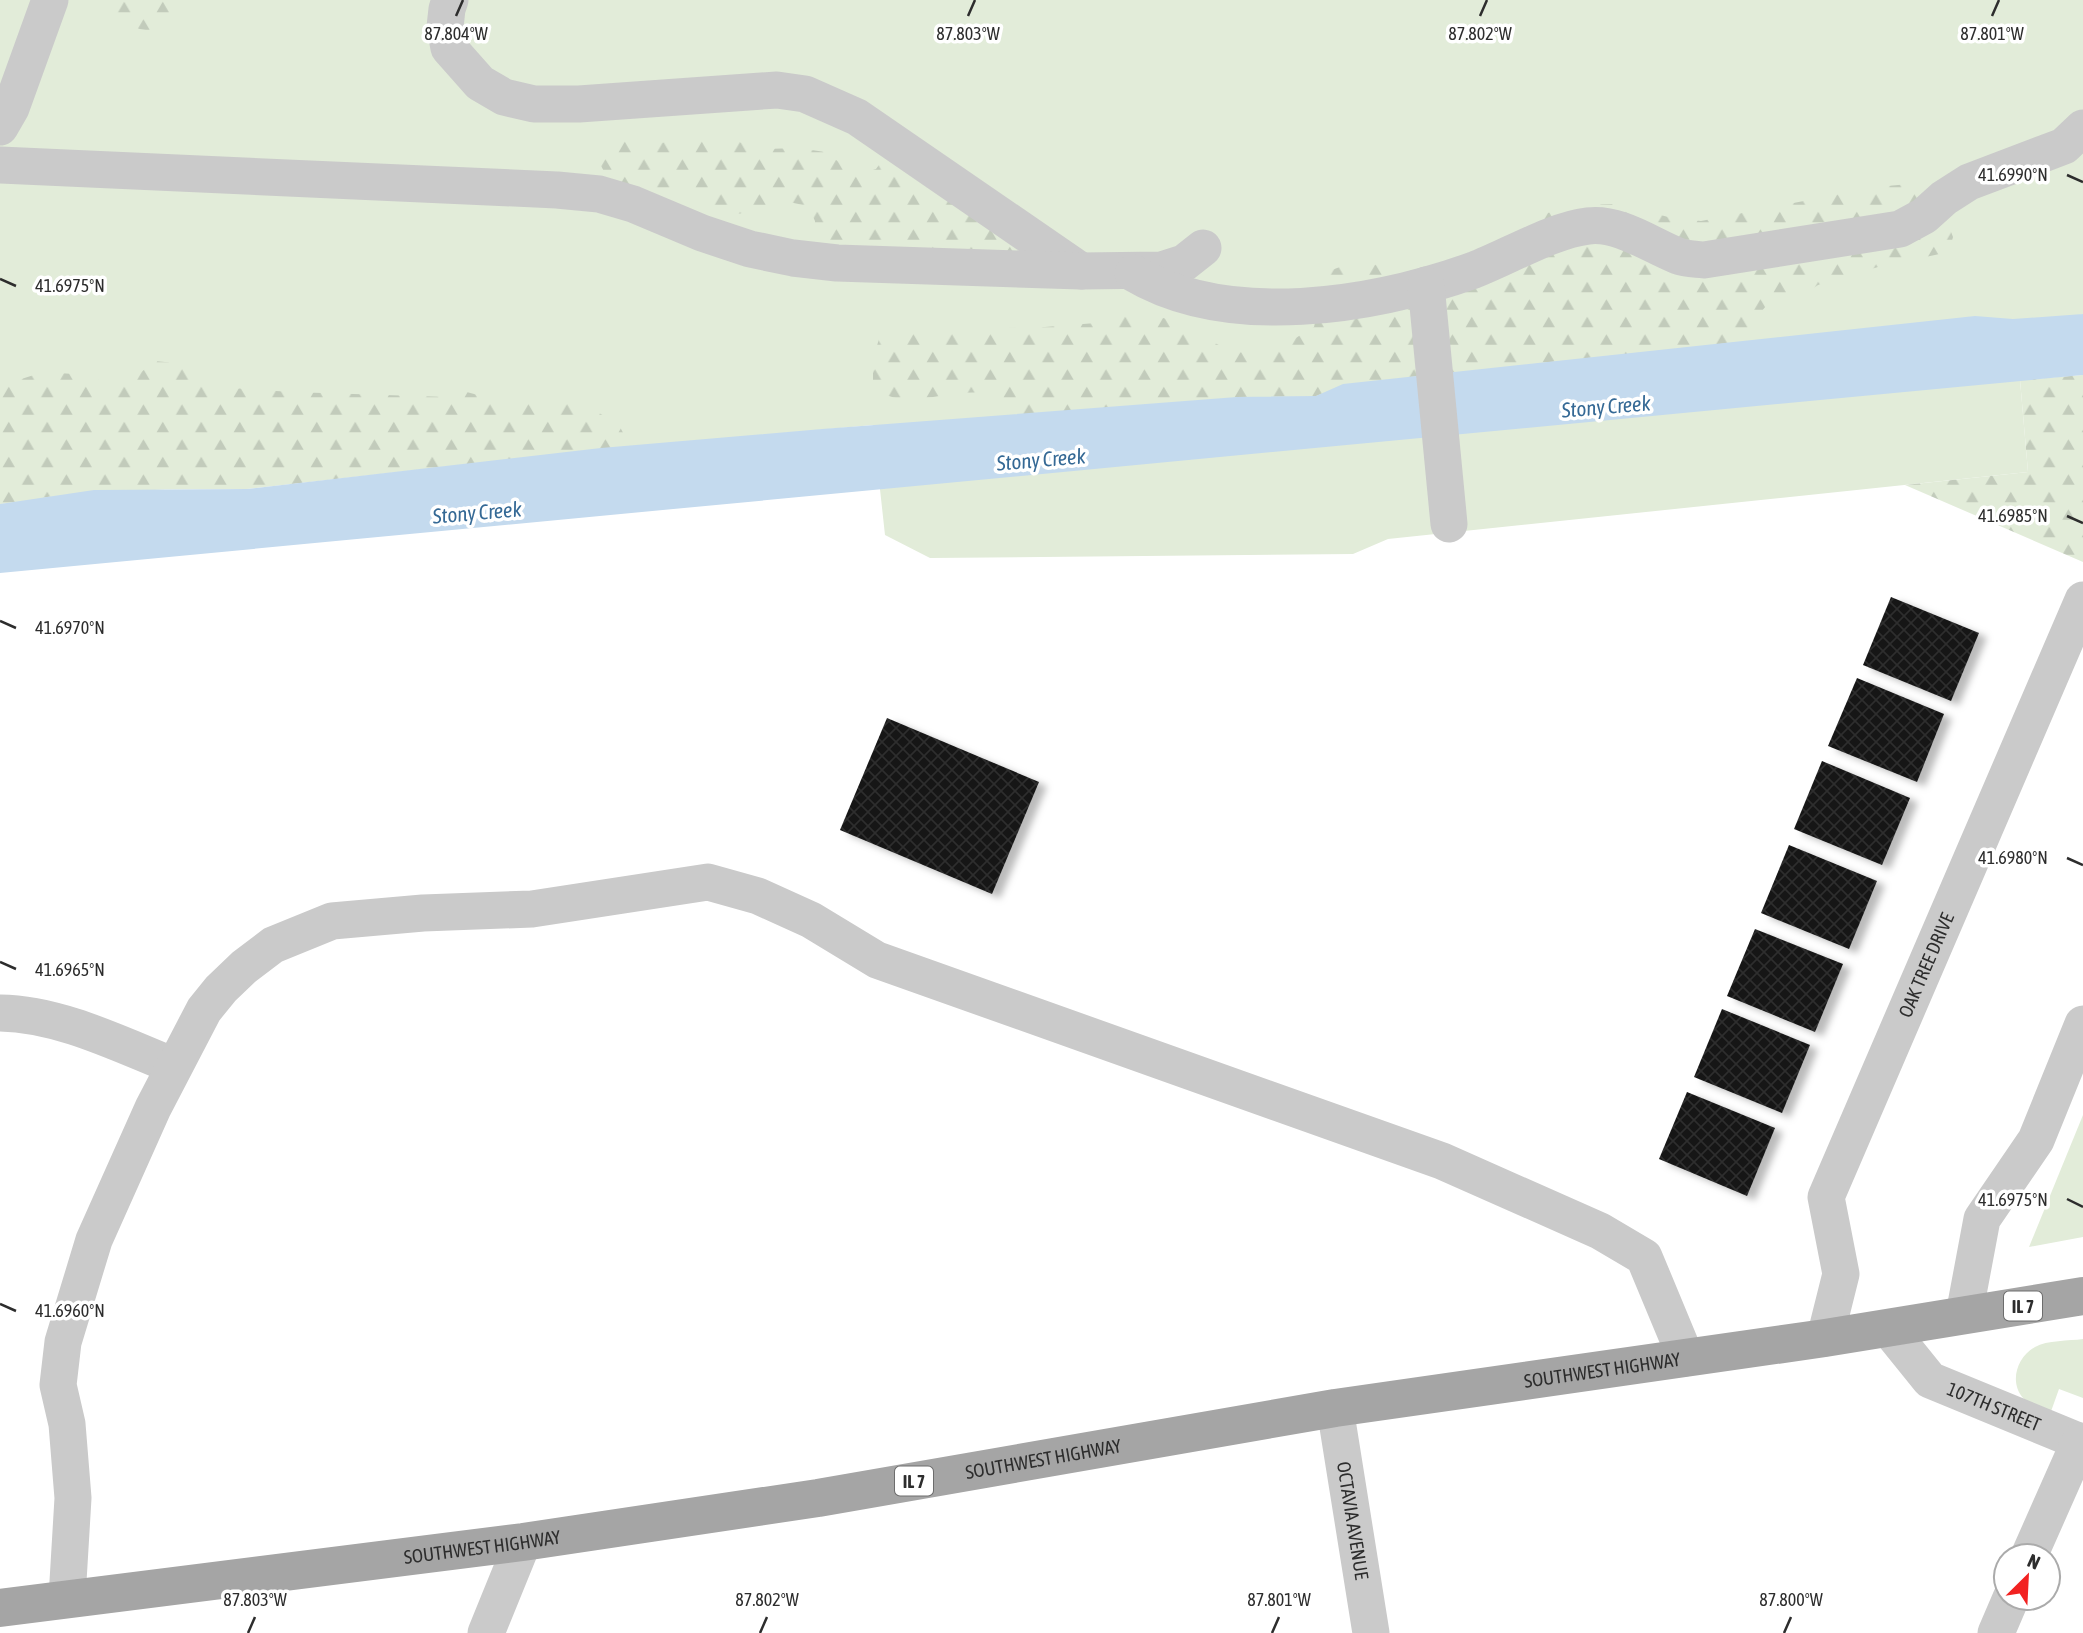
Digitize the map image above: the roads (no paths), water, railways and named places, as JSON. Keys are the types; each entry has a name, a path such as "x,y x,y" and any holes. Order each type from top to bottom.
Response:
{"main road":[{"name":"SOUTHWEST HIGHWAY","path":"0,1608 523,1542 818,1498 1335,1408 1825,1338 2083,1296"}],"street":[{"path":"0,127 11,108 50,0"},
{"path":"450,0 445,27 449,48 480,83 503,97 534,104 579,104 777,90 804,93 857,117 1081,271"},
{"path":"1129,270 1156,286 1208,301 1249,307 1291,307 1340,302 1426,285 1475,270 1565,232 1589,226 1613,228 1681,257 1704,260 1900,229 1924,216 1944,198 1969,182 2064,146 2083,128"},
{"path":"0,165 599,194 633,204 726,241 793,258 838,263 1081,271 1162,270 1184,263 1203,248"},
{"path":"1426,285 1449,524"},
{"name":"OAK TREE DRIVE","path":"1825,1338 1841,1274 1826,1197 2083,600"},
{"path":"67,1598 73,1498 67,1424 58,1385 64,1342 94,1240 153,1108 204,1010 244,967 273,945 332,921 423,913 532,909 708,882 758,896 811,920 877,961 1442,1161 1600,1230 1644,1257 1686,1358"},
{"path":"0,1013 41,1019 92,1033 174,1066"},
{"path":"1964,1315 1982,1219 2036,1140 2083,1024"},
{"name":"107TH STREET","path":"1888,1328 1930,1380 2081,1442"},
{"name":"OCTAVIA AVENUE","path":"1335,1408 1371,1633"},
{"path":"2035,1542 2081,1442"},
{"path":"486,1633 523,1542"},
{"path":"1996,1633 2005,1612"}],"water":[{"name":"Stony Creek","path":"2083,314 2083,375 0,573 0,504 94,490 247,489 601,448 1237,397 1316,396 1343,384 1975,316 2013,319"}]}
